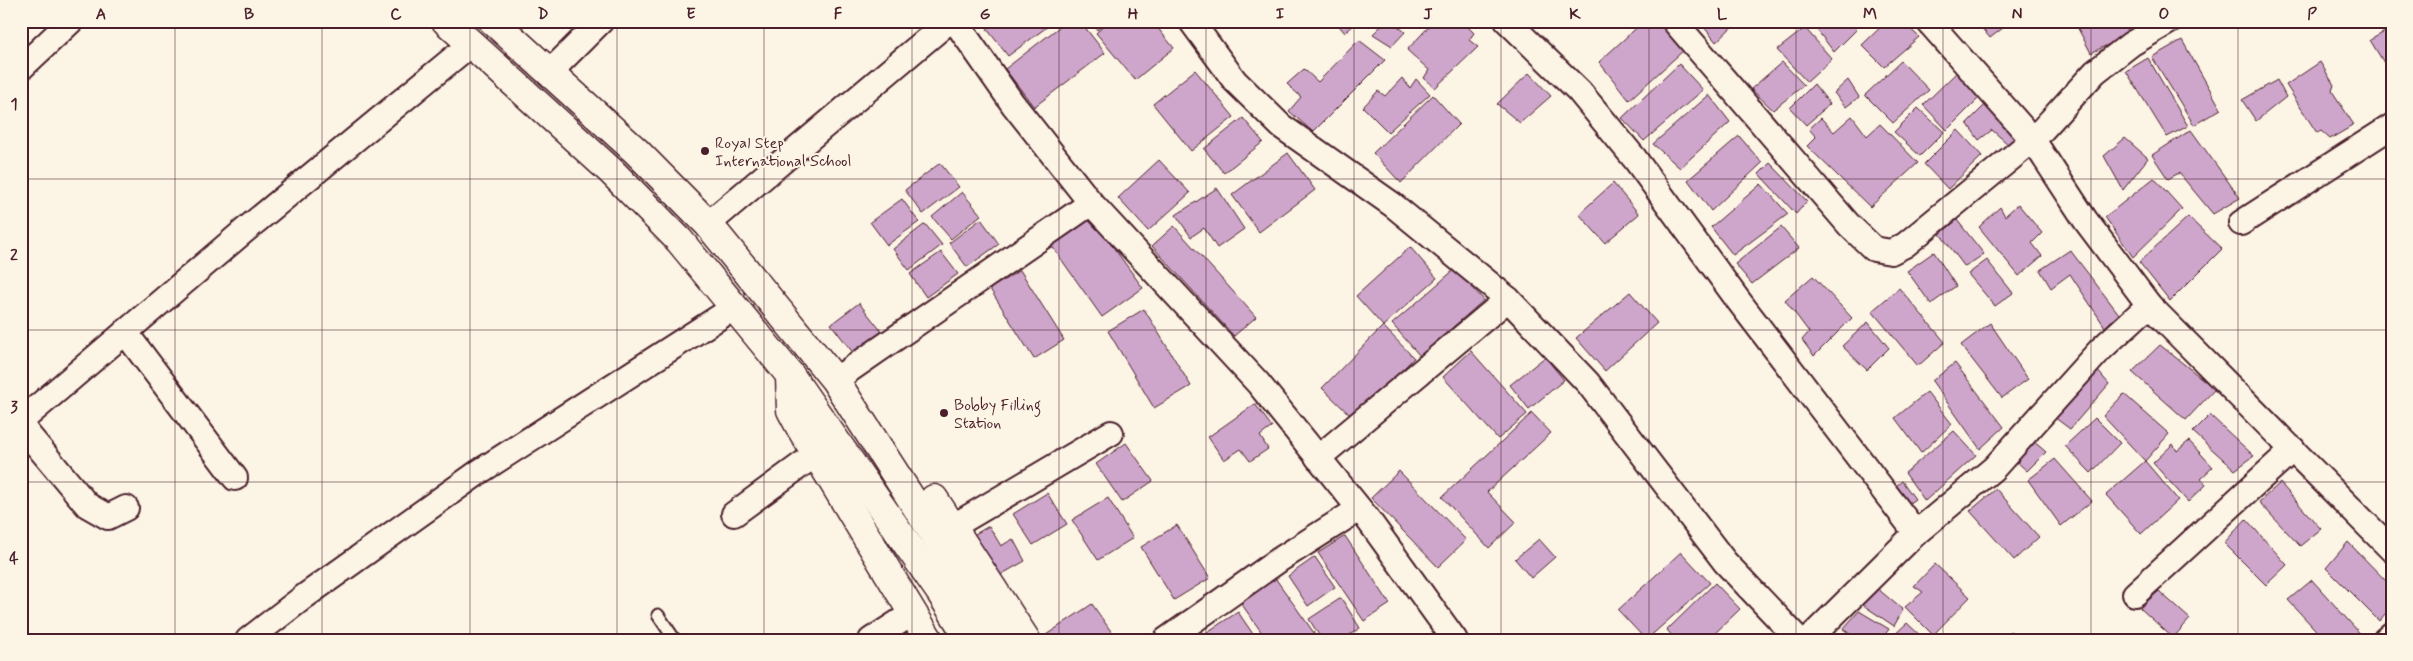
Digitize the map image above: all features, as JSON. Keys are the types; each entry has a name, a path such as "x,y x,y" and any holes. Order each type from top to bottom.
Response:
{"main road":[{"path":"446,21 612,172 679,240 790,375 941,593 970,640"},
{"path":"493,21 636,151 708,224 840,388 1002,640"},
{"path":"790,375 791,410 929,640"},
{"path":"840,388 879,415 1026,640"}],"street":[{"path":"21,68 71,21"},
{"path":"550,72 601,21"},
{"path":"708,224 948,21"},
{"path":"955,21 1013,104 1090,204 1258,382 1359,509 1455,640"},
{"path":"1508,21 1579,91 1634,159 1749,315 1916,534"},
{"path":"1674,21 1849,225 1874,249 1891,252 1905,245 2033,140 2095,72 2131,44 2170,21"},
{"path":"1928,21 2033,140 2086,221 2149,305 2392,550"},
{"path":"1196,23 1235,81 1281,126 1393,205 1508,299 1588,383 1725,562 1799,640"},
{"path":"21,420 236,237 472,43"},
{"path":"2241,223 2392,126"},
{"path":"840,388 1090,204"},
{"path":"1318,458 1508,299"},
{"path":"1808,640 1916,534 1994,468 2100,350 2149,305"},
{"path":"248,640 305,596 479,472 735,307"},
{"path":"125,332 235,478"},
{"path":"21,426 87,505 108,517 126,508"},
{"path":"952,527 1111,434"},
{"path":"2135,594 2293,449"},
{"path":"734,514 816,454"},
{"path":"1166,640 1279,560 1359,509"},
{"path":"870,640 913,613"},
{"path":"2385,640 2392,634"}],"lane":[{"path":"658,615 675,640"}],"building":[{"path":"997,21 1055,21 1008,56 987,29"},
{"path":"1067,21 1080,21 1105,53 1034,107 1005,69"},
{"path":"1089,21 1108,21 1097,30"},
{"path":"1109,21 1152,21 1174,48 1135,80 1096,33"},
{"path":"1335,21 1358,21 1345,33"},
{"path":"1386,21 1392,21 1405,32 1392,46 1373,34"},
{"path":"1434,21 1462,21 1474,33 1469,40 1478,47 1435,88 1424,78 1429,70 1407,50"},
{"path":"1552,21 1569,21 1560,31"},
{"path":"1570,21 1591,21 1581,29"},
{"path":"1644,21 1660,21 1684,50 1629,100 1599,62"},
{"path":"1699,21 1738,21 1716,42"},
{"path":"1810,21 1849,21 1857,29 1834,52"},
{"path":"1887,21 1902,21 1919,37 1884,67 1862,45"},
{"path":"1976,21 2012,21 1990,38"},
{"path":"2074,21 2122,21 2130,34 2091,53"},
{"path":"1805,28 1832,59 1807,82 1777,50"},
{"path":"2390,29 2392,32 2392,76 2370,40"},
{"path":"1359,40 1385,60 1313,132 1289,111 1301,97 1287,84 1304,69 1318,82"},
{"path":"2182,40 2221,109 2194,125 2152,57"},
{"path":"2148,58 2188,126 2167,137 2126,71"},
{"path":"1901,61 1929,90 1893,123 1865,95"},
{"path":"1782,62 1804,85 1773,110 1751,89"},
{"path":"2320,62 2334,85 2332,91 2354,125 2330,139 2321,131 2317,133 2286,85"},
{"path":"1679,64 1703,90 1644,141 1622,118"},
{"path":"1195,70 1234,117 1191,151 1153,104"},
{"path":"1529,73 1551,96 1520,123 1497,104"},
{"path":"1956,73 1980,97 1947,130 1923,105"},
{"path":"1402,78 1410,88 1416,79 1430,94 1388,132 1363,107 1378,91 1385,96"},
{"path":"1848,80 1859,97 1846,107 1834,93"},
{"path":"2277,80 2286,97 2256,121 2242,100"},
{"path":"1814,84 1830,104 1806,125 1790,108"},
{"path":"1433,95 1459,124 1401,183 1373,153"},
{"path":"1709,95 1730,122 1680,168 1653,144"},
{"path":"1987,103 2018,139 2009,145 1992,130 1979,140 1967,123"},
{"path":"1918,108 1944,132 1920,156 1894,132"},
{"path":"1852,116 1867,136 1880,124 1918,163 1870,207 1807,146 1816,137 1809,129 1821,118 1834,132"},
{"path":"1243,118 1263,142 1224,173 1204,149"},
{"path":"1958,130 1982,156 1948,189 1924,164"},
{"path":"2191,130 2240,198 2213,214 2179,173 2168,179 2152,155"},
{"path":"1739,136 1762,163 1711,211 1688,180"},
{"path":"2125,138 2148,158 2123,190 2104,156"},
{"path":"1288,153 1315,190 1259,232 1232,195"},
{"path":"1159,160 1190,193 1148,231 1118,198"},
{"path":"940,163 959,187 923,214 905,190"},
{"path":"1770,163 1807,201 1796,214 1759,174"},
{"path":"2154,178 2182,209 2133,257 2105,217"},
{"path":"1613,183 1639,214 1605,243 1579,214"},
{"path":"1761,184 1788,214 1733,255 1711,227"},
{"path":"1217,188 1244,229 1217,248 1204,228 1191,237 1176,215"},
{"path":"962,192 981,215 951,239 932,217"},
{"path":"902,199 919,222 887,245 870,222"},
{"path":"2018,204 2042,233 2032,243 2042,256 2019,276 1979,227 2000,207 2005,216"},
{"path":"1089,214 1143,288 1102,317 1049,242"},
{"path":"2188,217 2222,249 2170,301 2139,262"},
{"path":"981,219 999,244 967,267 949,243"},
{"path":"1957,220 1984,254 1965,267 1940,234"},
{"path":"925,224 942,245 909,270 893,249"},
{"path":"1174,226 1256,317 1234,336 1152,246"},
{"path":"1781,227 1799,248 1752,284 1735,264"},
{"path":"1410,247 1437,278 1383,326 1356,296"},
{"path":"2070,250 2119,314 2105,327 2070,274 2051,288 2040,270"},
{"path":"941,252 958,274 926,297 910,274"},
{"path":"1934,252 1956,286 1931,304 1907,271"},
{"path":"1987,260 2013,293 1995,306 1968,274"},
{"path":"1455,269 1484,300 1420,356 1392,324"},
{"path":"1020,270 1064,340 1034,359 990,289"},
{"path":"1813,276 1852,318 1814,356 1802,340 1809,332 1785,300"},
{"path":"1899,288 1945,342 1918,366 1872,311"},
{"path":"1630,292 1657,323 1605,371 1576,338"},
{"path":"859,303 882,332 854,354 831,324"},
{"path":"1144,309 1191,386 1154,408 1108,331"},
{"path":"1868,322 1889,348 1867,370 1842,346"},
{"path":"1990,323 2028,379 2002,398 1961,345"},
{"path":"1383,326 1414,358 1353,418 1322,388"},
{"path":"2160,345 2215,389 2186,420 2132,372"},
{"path":"1471,351 1527,414 1498,439 1443,377"},
{"path":"1545,357 1564,380 1529,409 1510,385"},
{"path":"1955,363 2004,427 1980,449 1932,381"},
{"path":"2097,370 2109,384 2070,429 2054,417"},
{"path":"1927,392 1952,424 1921,453 1895,418"},
{"path":"2124,394 2169,434 2145,461 2103,416"},
{"path":"1255,404 1272,427 1260,436 1268,449 1250,461 1241,449 1224,460 1208,437"},
{"path":"1532,413 1551,433 1487,492 1516,522 1489,548 1442,497"},
{"path":"2210,415 2254,456 2235,470 2193,432"},
{"path":"2095,418 2120,443 2091,473 2065,446"},
{"path":"1954,431 1976,455 1925,501 1905,473"},
{"path":"2032,440 2046,452 2027,471 2016,461"},
{"path":"2189,441 2213,467 2201,478 2206,485 2188,502 2153,463 2173,444 2177,451"},
{"path":"1126,443 1153,481 1122,502 1096,464"},
{"path":"2055,459 2092,501 2061,526 2028,480"},
{"path":"2145,461 2178,500 2141,534 2106,495"},
{"path":"1399,471 1466,540 1438,567 1371,498"},
{"path":"1902,481 1915,499 1905,506 1891,490"},
{"path":"2280,483 2321,529 2300,546 2259,502"},
{"path":"1996,489 2039,537 2014,560 1970,511"},
{"path":"1047,493 1067,524 1033,545 1013,514"},
{"path":"1108,498 1133,538 1098,560 1072,520"},
{"path":"2246,519 2287,565 2266,585 2224,543"},
{"path":"1177,525 1210,578 1174,600 1141,547"},
{"path":"989,526 1001,546 1013,539 1025,561 995,578 970,537"},
{"path":"1345,536 1390,604 1364,621 1318,553"},
{"path":"1539,539 1555,557 1531,578 1515,559"},
{"path":"2348,542 2392,587 2392,606 2379,621 2326,568"},
{"path":"1681,552 1710,583 1646,640 1618,610"},
{"path":"1315,557 1335,587 1308,606 1288,576"},
{"path":"1935,564 1970,597 1933,635 1905,607 1923,592 1914,586"},
{"path":"1273,575 1319,640 1267,640 1238,599"},
{"path":"2312,580 2364,640 2325,640 2288,600"},
{"path":"1715,583 1740,609 1708,640 1676,640 1667,630"},
{"path":"1878,589 1903,610 1894,626 1860,603"},
{"path":"2159,591 2190,619 2173,638 2140,608"},
{"path":"1341,598 1360,628 1342,640 1322,640 1309,619"},
{"path":"1092,604 1117,640 1040,639"},
{"path":"1859,611 1889,629 1881,640 1858,640 1843,629"},
{"path":"1238,612 1257,640 1207,640 1204,634"},
{"path":"1907,623 1925,640 1889,640"},
{"path":"2010,631 2021,640 2004,640"}],"place":[{"name":"Royal Step International School","path":"705,151"},
{"name":"Bobby Filling Station","path":"944,413"}]}
